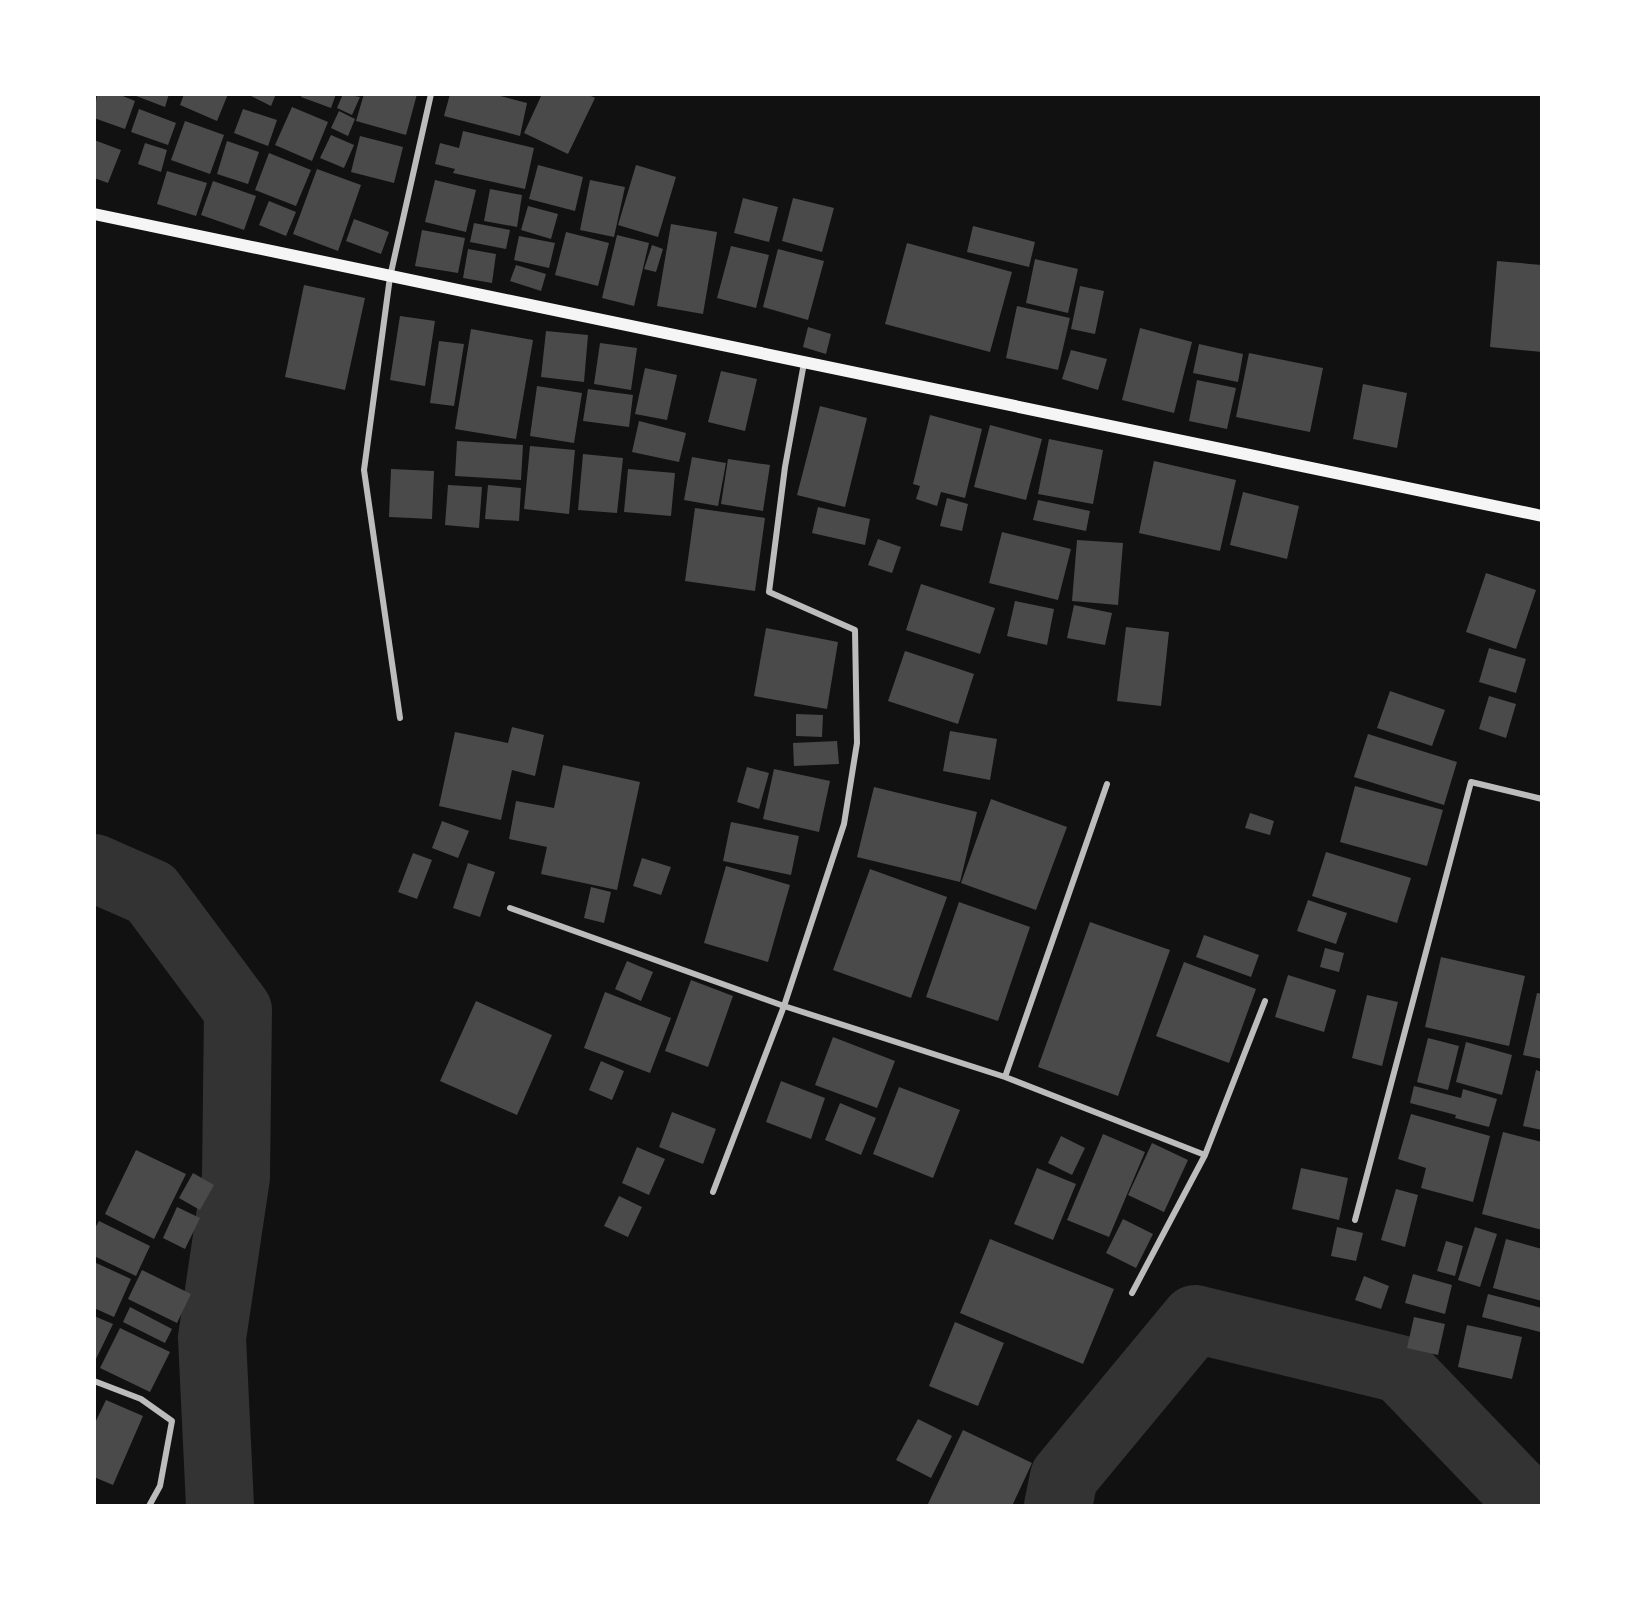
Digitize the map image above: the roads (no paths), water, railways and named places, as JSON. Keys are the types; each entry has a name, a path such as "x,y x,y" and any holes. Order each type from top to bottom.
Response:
{"main road":[{"path":"94,214 1542,516"}],"street":[{"path":"400,718 364,470 390,277 431,94"},
{"path":"713,1192 784,1006 844,824 857,743 855,630 769,592 785,467 804,363"},
{"path":"1355,1220 1471,782 1542,798"},
{"path":"1005,1077 1107,784"},
{"path":"510,908 784,1006 1005,1077 1205,1155"},
{"path":"1132,1293 1205,1155 1265,1001"},
{"path":"94,1381 141,1399 172,1421 160,1486 149,1506"}],"waterway":[{"path":"94,868 151,893 238,1010 236,1177 212,1338 220,1506"},
{"path":"1058,1506 1064,1477 1195,1319 1400,1369 1532,1506"}]}
